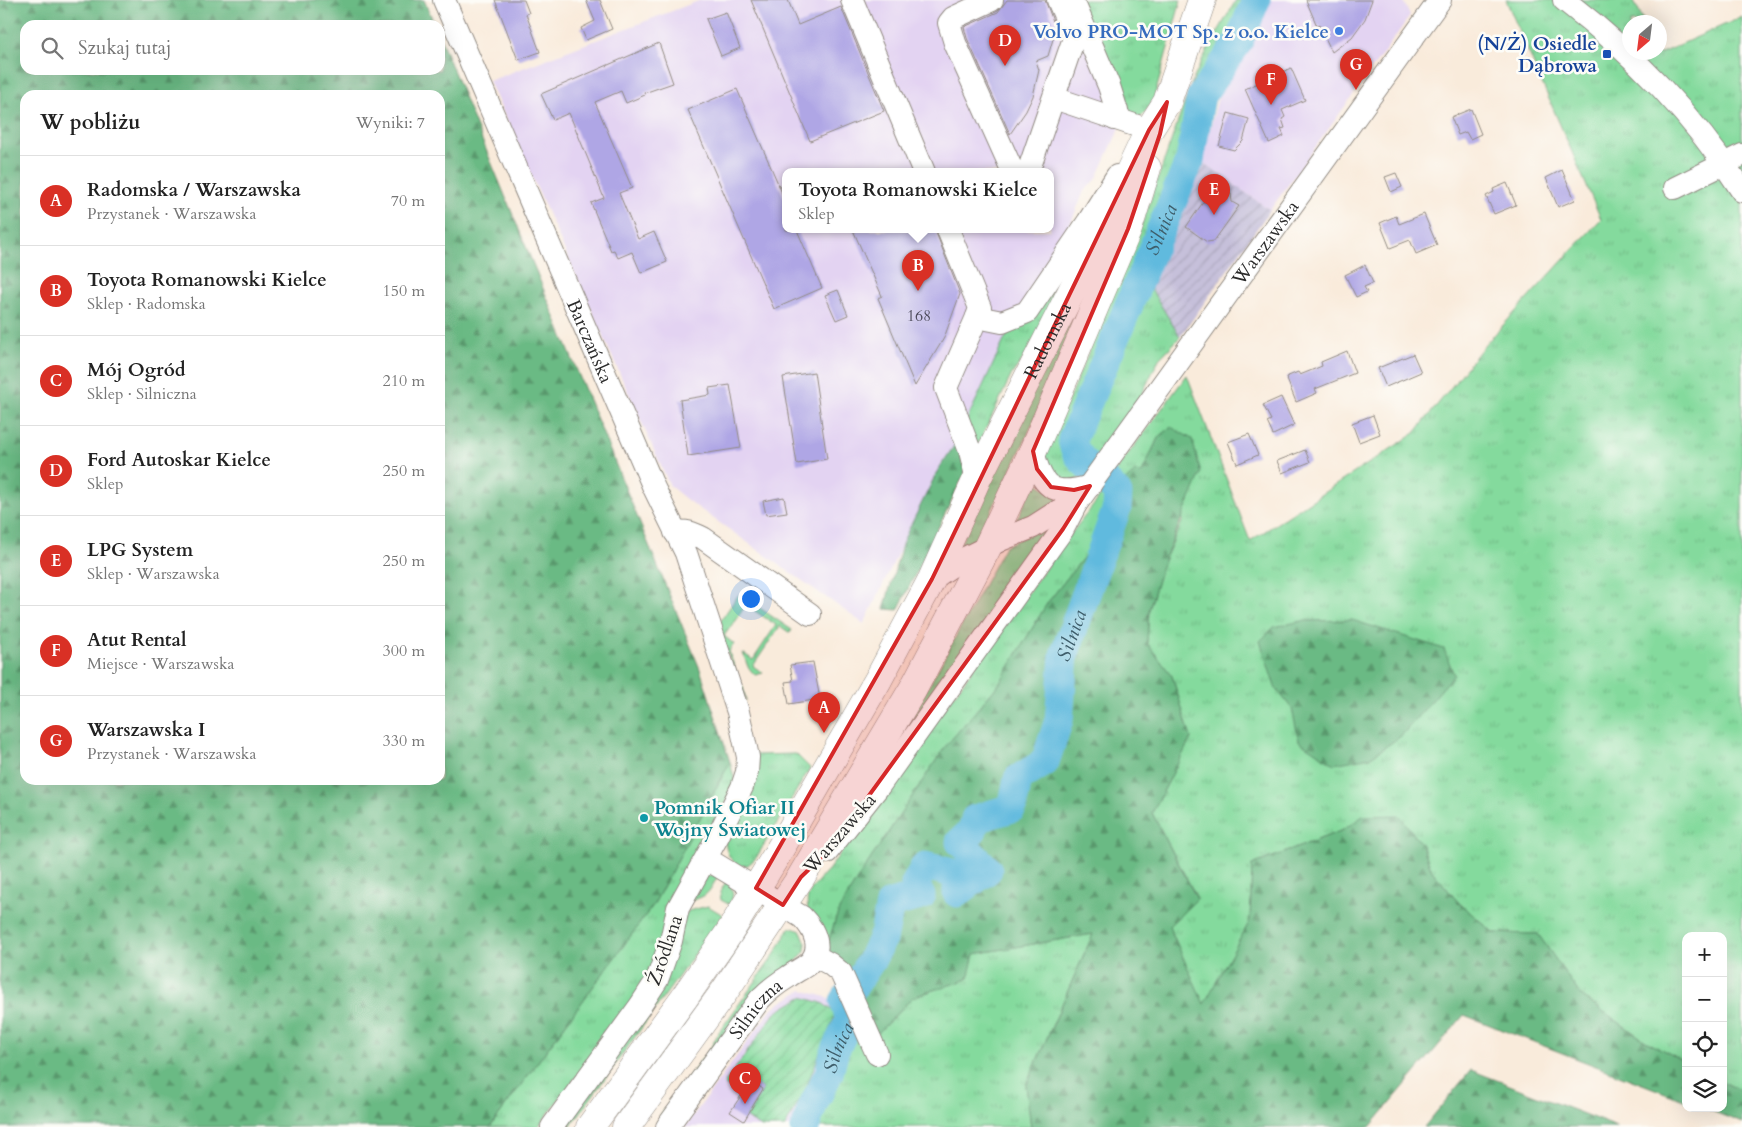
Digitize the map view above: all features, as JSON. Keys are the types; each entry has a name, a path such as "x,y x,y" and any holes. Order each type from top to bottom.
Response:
{"main road":[{"name":"Radomska","path":"1033,451 1128,229 1145,172 1160,134 1167,102 1191,37 1202,0"},
{"name":"Radomska","path":"932,579 977,479 1147,135 1167,102"},
{"name":"Warszawska","path":"801,877 913,689 987,548 1033,451"},
{"name":"Warszawska","path":"590,1127 684,998 728,933 776,856 878,680 932,579"},
{"path":"626,1127 724,992 801,877"}],"street":[{"name":"Barczańska","path":"444,0 654,488 686,553 738,712 748,757 747,772 742,787"},
{"path":"852,0 922,168"},
{"path":"992,0 953,18 949,23 955,43 1011,168"},
{"path":"1029,168 1073,41 1072,32 1058,0"},
{"path":"1073,0 1109,86 1117,111 1115,119"},
{"name":"Warszawska","path":"801,877 830,849 879,786 1063,529 1076,504 1440,0"},
{"path":"1564,0 1604,33 1643,70 1692,122 1733,160 1742,191"},
{"path":"977,316 1002,322 1027,312 1088,222 1126,160 1147,135 1115,119 1054,98"},
{"path":"1675,188 1700,174 1733,160"},
{"path":"949,233 980,308 946,388 970,451 977,479"},
{"path":"1033,451 1037,469 1044,482 1051,487 1063,491 1090,486"},
{"name":"Warszawska","path":"932,579 959,561 1003,539 1033,528 1058,511 1076,504"},
{"path":"675,532 693,532 703,538 810,614"},
{"name":"Źródlana","path":"552,1127 654,986 671,941 678,908 707,859 742,787"},
{"path":"707,859 796,912 807,922 817,940 815,956 830,964 841,973 877,1054"},
{"name":"Silniczna","path":"667,1127 760,999 773,987 807,965 815,956"}],"highlighted area":[{"path":"1167,102 1160,134 1128,229 1033,451 1037,469 1051,487 1074,490 1090,486 1063,529 830,849 801,877 783,905 756,888 932,579 1149,130"}],"shaded area":[{"path":"701,0 1071,0 1123,121 1096,180 1084,191 1059,252 1012,324 958,440 938,470 864,624 687,500 670,486 489,81"},
{"path":"1234,0 1403,0 1410,16 1270,210 1202,162 1225,70"},
{"path":"1202,162 1270,210 1180,337 1148,284 1172,228 1195,165"},
{"path":"802,990 826,997 842,1011 793,1127 685,1127 772,1008"}],"green space":[{"path":"0,0 424,0 433,20 20,20 20,75 445,75 445,50 700,669 730,762 654,904 490,1127 0,1127"},
{"path":"1071,0 1181,0 1153,102 1140,118 1123,121"},
{"path":"1236,0 1258,0 1249,26 1231,66 1214,91 1201,128 1195,165 1172,228 1148,284 1180,337 1159,359 1140,398 1100,455 1096,456 1079,479 1067,482 1050,474 1045,456 1142,224 1190,87 1202,60"},
{"path":"1506,0 1633,0 1640,15 1622,15 1622,60 1667,60 1667,50 1742,17 1742,1091 1727,1084 1727,932 1682,932 1682,1060 1647,1042 1581,996 1538,934 1494,933 1459,903 1432,871 1422,845 1363,816 1343,830 1252,865 1250,921 1204,1005 1169,926 1197,898 1152,813 1191,738 1172,676 1147,643 1149,610 1163,563 1183,520 1158,438 1142,473 1111,512 1100,537 1048,602 999,684 945,747 860,875 839,910 824,954 809,915 807,900 815,884 829,869 1063,544 1096,502 1117,469 1187,375 1250,541 1415,433 1483,347 1601,219"},
{"path":"1091,229 1026,355 1012,374 978,445 965,424 1010,328"},
{"path":"1107,246 1027,436 978,539 956,553 1037,383"},
{"path":"1171,427 1192,439 1201,473 1163,563 1149,610 1147,643 1172,676 1191,738 1152,813 1197,899 1169,926 1204,1004 1250,921 1252,865 1343,830 1363,816 1399,815 1422,845 1432,871 1459,903 1494,933 1538,934 1581,996 1647,1042 1682,1060 1682,1099 1464,1015 1370,1127 1031,1127 1026,1086 1093,934 974,954 968,979 913,997 869,1042 824,954 839,910 945,747 999,684 1048,602 1100,537 1121,485 1135,472 1142,473 1158,438"},
{"path":"958,440 965,473 898,610 884,609 903,541 938,470"},
{"path":"1035,482 1062,499 1013,527"},
{"path":"1057,522 910,728 905,730 1005,546"},
{"path":"739,594 792,630 790,633 780,626 753,666 763,673 755,675 748,667 743,653 753,660 776,625 746,605 724,636 734,644 729,651 740,685 743,687 746,701 717,626"},
{"path":"1352,620 1444,649 1454,675 1401,736 1371,757 1334,764 1299,741 1292,709 1275,687 1260,641 1274,627 1302,621"},
{"path":"796,754 810,768 756,858 748,865 739,866 729,856 725,842 755,755"},
{"path":"730,762 735,782 649,980 538,1127 490,1127 654,904"},
{"path":"711,875 718,876 707,893 689,901 706,877"},
{"path":"727,880 733,892 730,905 721,900 720,892"},
{"path":"708,906 723,915 570,1127 560,1127 688,911"},
{"path":"790,927 801,931 806,943 805,951 663,1119 660,1116 711,1047 719,1032 773,957"},
{"path":"1093,934 1026,1085 1031,1127 793,1127 842,1011 853,1003 869,1042 913,997 967,979 974,954"},
{"path":"802,997 822,1003 836,1013 804,1092 785,1127 762,1127 746,1118 763,1089 751,1081 741,1096 724,1084 775,1013"},
{"path":"1471,1070 1617,1127 1424,1127"},
{"path":"1727,1084 1742,1091 1742,1123 1714,1112 1727,1112"}],"building":[{"path":"495,0 524,0 529,13 526,14 540,52 518,60"},
{"path":"586,0 600,0 612,29 586,40 581,28 595,21"},
{"path":"751,0 788,0 798,25 841,7 884,111 810,141"},
{"path":"1007,0 1045,0 1056,29 1048,56 1036,61 1039,70 1033,96 1026,111 1010,134 967,38 964,27 998,12"},
{"name":"Volvo PRO-MOT Sp. z o.o. Kielce","path":"1306,0 1372,0 1365,19 1352,37 1332,52 1319,25 1317,26"},
{"path":"726,12 740,48 721,56 706,19"},
{"path":"659,43 673,83 644,93 645,95 626,103 621,91 595,102 632,188 619,193 638,239 654,232 667,262 641,273 632,252 618,258 614,250 611,251 591,203 604,198 569,113 553,120 541,94"},
{"path":"1291,68 1305,100 1282,110 1285,117 1282,119 1285,128 1281,129 1284,136 1269,143 1245,89"},
{"path":"737,89 782,193 782,233 798,233 822,288 774,309 688,110"},
{"path":"1471,109 1481,134 1470,139 1466,132 1458,135 1451,117"},
{"path":"1228,113 1249,119 1243,141 1234,150 1219,146"},
{"path":"1562,170 1575,200 1558,207 1546,178"},
{"path":"1396,173 1402,187 1391,192 1385,177"},
{"path":"1507,183 1516,205 1494,214 1486,196 1494,192 1493,189"},
{"path":"1219,186 1231,194 1232,202 1239,206 1214,241 1207,242 1186,227 1213,188 1216,190"},
{"path":"1424,214 1437,245 1416,254 1410,240 1390,248 1380,223 1396,216 1399,224"},
{"path":"854,233 936,233 960,294 944,338 915,386 878,298 882,296"},
{"path":"1365,265 1373,283 1364,287 1367,292 1356,297 1345,275"},
{"path":"838,290 848,315 836,320 825,295"},
{"path":"1347,351 1355,373 1315,389 1317,393 1296,402 1286,377 1298,372 1300,375 1322,366 1321,362"},
{"path":"1413,354 1421,372 1386,387 1378,368"},
{"path":"814,372 827,459 797,464 783,377"},
{"path":"730,385 741,448 688,456 680,400 710,395 709,388"},
{"path":"1281,397 1294,425 1273,435 1267,422 1271,420 1263,405"},
{"path":"1373,415 1380,434 1359,442 1352,423"},
{"path":"1249,434 1258,455 1237,464 1228,442"},
{"path":"1305,450 1310,462 1282,473 1277,461"},
{"path":"784,497 787,512 766,515 763,501"},
{"path":"813,662 820,699 789,704 785,682 793,681 790,665"},
{"path":"751,1081 763,1089 744,1121 730,1112"}],"waterway":[{"name":"Silnica","path":"805,1127 813,1105 829,1073 835,1050 850,1020 844,1001 871,961 884,935 890,904 921,896 915,884 925,866 957,874 957,893 988,870 960,842 973,830 975,819 1012,808 1018,779 1045,762 1059,720 1064,655 1117,508 1118,494 1079,457 1072,440 1190,160 1201,96 1239,41 1256,0"}],"place":[{"name":"Volvo PRO-MOT Sp. z o.o. Kielce","path":"1339,31"},
{"name":"(N/Ż) Osiedle Dąbrowa","path":"1607,54"},
{"name":"Ford Autoskar Kielce","path":"1005,66"},
{"name":"Warszawska I","path":"1356,90"},
{"name":"Atut Rental","path":"1271,105"},
{"name":"LPG System","path":"1214,215"},
{"name":"Toyota Romanowski Kielce","path":"918,291"},
{"name":"Radomska / Warszawska","path":"824,733"},
{"name":"Pomnik Ofiar II Wojny Światowej","path":"644,818"},
{"name":"Mój Ogród","path":"745,1104"}]}
